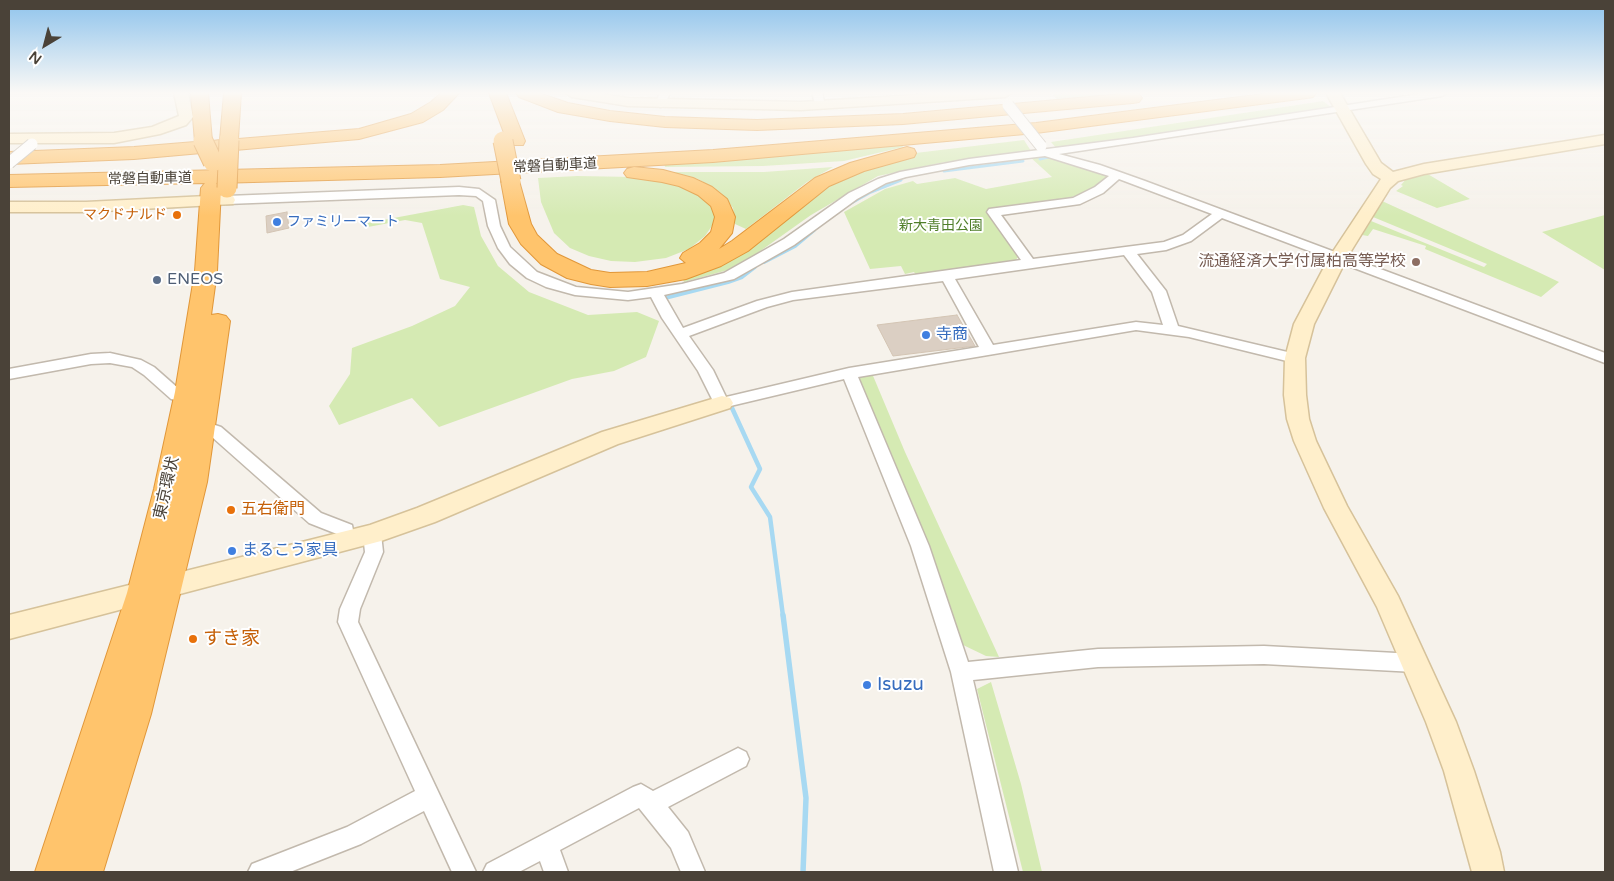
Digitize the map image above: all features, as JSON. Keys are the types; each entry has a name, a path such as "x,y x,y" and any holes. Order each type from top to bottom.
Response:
{"highway":[{"path":"214,134 216,141"},
{"name":"東京環状","path":"55,872 193,482 201,434 199,389 206,271 218,194 216,134"},
{"name":"東京環状","path":"218,134 213,162 218,194"},
{"path":"9,158 134,153 358,134"},
{"path":"507,134 510,141"},
{"path":"508,134 518,181 520,224 529,239 549,259 569,270 591,277 610,280 647,279 678,274 726,254 806,193 830,178 857,167 916,151 1025,134"},
{"name":"常磐自動車道","path":"9,168 287,165 614,151 840,134"},
{"name":"常磐自動車道","path":"9,180 284,176 531,167 799,150 970,134"},
{"path":"284,176 436,177 582,172 646,174 675,179 706,191 720,203 725,217 721,233 708,248 677,263 634,271 594,266 572,259 546,240 530,210 518,181"},
{"name":"東京環状","path":"83,872 133,714 154,590 199,389"}],"street":[{"path":"9,139 35,142 114,138 132,134"},
{"path":"1033,134 1045,149 1339,256 1498,319 1605,358"},
{"path":"9,207 102,206 218,194 459,191 479,193 489,200 494,226 504,248 525,270 541,280 562,288 595,294 628,296 656,293 729,276 789,242 853,196 889,178 1045,149 1153,134"},
{"path":"1357,134 1379,171 1392,178"},
{"path":"1488,872 1484,852 1459,771 1415,663 1389,604 1336,508 1305,441 1297,411 1295,358 1304,324 1339,256 1384,185 1392,178 1424,169 1605,139"},
{"path":"9,163 35,142"},
{"path":"1029,263 993,212 1076,201 1099,190 1116,175"},
{"path":"680,334 762,304 792,296 1166,246 1187,238 1204,228 1221,213"},
{"path":"1128,251 1159,291 1172,329"},
{"path":"947,276 989,350"},
{"path":"656,293 680,334 705,370 722,403"},
{"path":"9,627 372,534 426,515 610,438 722,403 849,373 1122,328 1172,329 1295,358"},
{"path":"9,374 91,359 110,358 136,363 176,395 199,389"},
{"path":"849,373 920,546 961,672 1006,872"},
{"path":"201,434 215,431 315,518 346,530 346,540"},
{"path":"372,534 374,552 350,609 348,622 464,872"},
{"path":"961,672 1098,658 1264,655 1415,663"},
{"path":"652,804 738,758"},
{"path":"495,872 641,795 652,804 680,840 693,872"},
{"path":"260,872 353,836 428,796"},
{"path":"547,845 556,872"}],"green space":[{"path":"1103,134 1154,134 1057,149 1051,142"},
{"path":"1024,140 1031,151 940,163 878,176 811,215 749,259 728,270 684,282 682,278 839,179 907,154"},
{"path":"901,144 903,147 844,161 763,166 665,167 664,163"},
{"name":"新大青田公園","path":"1044,156 1105,174 1108,177 1097,187 1079,196 1072,196 1074,198 987,210 1018,257 1015,261 916,275 914,272 905,274 901,266 870,269 844,212 885,189 913,181 917,184 955,178 986,189 1052,177 1030,157"},
{"path":"833,167 807,182 746,229 735,224 733,208 721,193 698,179 672,172 764,172"},
{"path":"1426,173 1470,199 1437,208 1396,191 1403,186 1401,185 1406,179"},
{"path":"577,176 636,177 669,180 698,191 715,205 716,220 705,236 689,249 666,258 635,262 611,261 589,256 570,248 554,233 541,202 538,178"},
{"path":"1382,201 1559,282 1541,297 1425,249 1426,246 1373,229 1368,236 1362,235 1371,221 1484,267 1487,264 1373,217"},
{"path":"463,205 474,207 481,236 498,266 529,292 588,315 637,312 659,321 646,357 614,371 572,379 439,427 412,398 339,425 329,406 350,374 352,348 412,326 455,306 470,287 440,279 422,223 405,220 368,227 367,223"},
{"path":"1605,215 1605,270 1542,232"},
{"path":"871,371 905,452 999,657 986,656 961,644 938,572 859,382 859,377"},
{"path":"991,682 1021,784 1042,872 1023,872 977,689"}],"building":[{"name":"ファミリーマート","path":"287,212 289,228 267,233 266,216"},
{"name":"寺商","path":"957,315 975,346 893,356 877,325"}],"waterway":[{"path":"1040,159 1048,157"},
{"path":"944,171 1023,161"},
{"path":"846,206 871,192 901,180"},
{"path":"812,231 816,228"},
{"path":"764,262 795,246 814,230"},
{"path":"665,298 728,282 742,277 755,267"},
{"path":"732,408 760,469 751,487 770,517 783,616"},
{"path":"783,615 806,798 803,872"}],"place":[{"name":"マクドナルド","path":"177,215"},
{"name":"ファミリーマート","path":"277,222"},
{"name":"流通経済大学付属柏高等学校","path":"1416,262"},
{"name":"ENEOS","path":"157,280"},
{"name":"寺商","path":"926,335"},
{"name":"五右衛門","path":"231,510"},
{"name":"まるこう家具","path":"232,551"},
{"name":"すき家","path":"193,639"},
{"name":"Isuzu","path":"867,685"}]}
